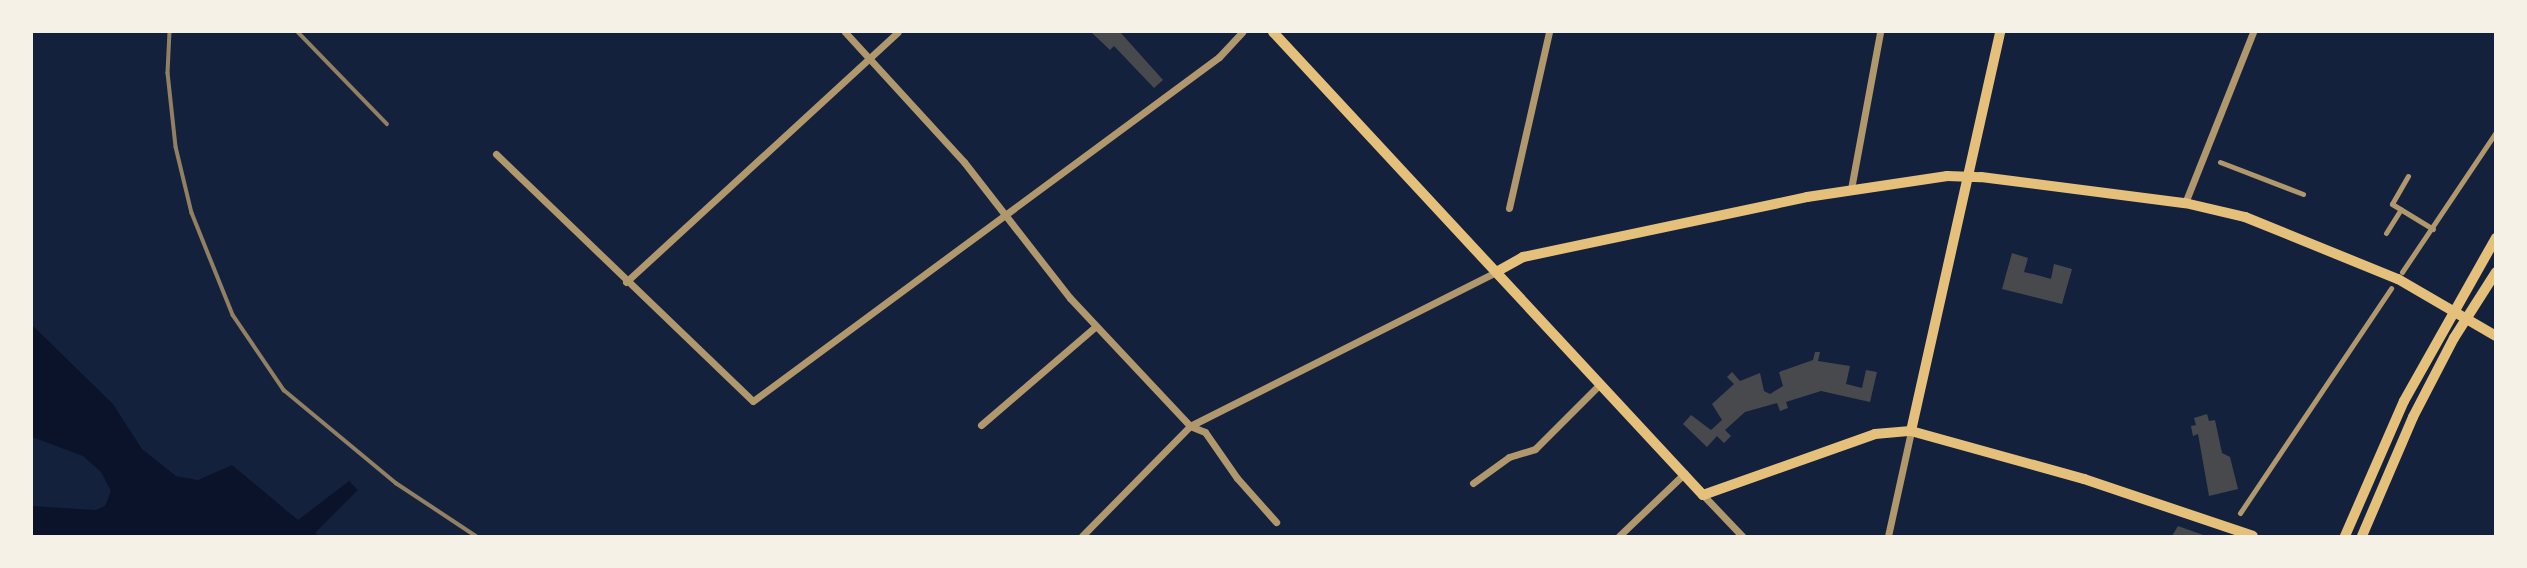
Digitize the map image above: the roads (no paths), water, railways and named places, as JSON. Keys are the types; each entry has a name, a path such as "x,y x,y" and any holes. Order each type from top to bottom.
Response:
{"main road":[{"path":"1273,32 1498,271 1703,495 1875,434 1911,431 2062,471 2253,537"},
{"path":"1911,431 2000,32"},
{"path":"1498,271 1523,257 1850,188 1947,176 1969,177 2185,203 2256,221 2398,279 2496,337"},
{"path":"2345,537 2404,401 2452,310 2496,238"},
{"path":"2361,537 2413,417 2466,318 2496,272"}],"street":[{"path":"845,32 1007,216 1095,327 1190,426 1205,432 1237,478 1276,522"},
{"path":"626,282 898,32"},
{"path":"496,153 626,282 752,401 1007,216 1219,57 1242,32"},
{"path":"1509,208 1549,32"},
{"path":"1850,188 1880,32"},
{"path":"2185,203 2253,32"},
{"path":"2402,272 2496,132"},
{"path":"2220,162 2303,194"},
{"path":"2408,176 2392,204 2433,229"},
{"path":"2386,233 2401,209"},
{"path":"1082,537 1190,426 1498,271"},
{"path":"2240,513 2391,288"},
{"path":"981,425 1095,327"},
{"path":"1473,483 1509,457 1535,449 1601,383"},
{"path":"1888,537 1911,431"},
{"path":"1619,537 1685,473"},
{"path":"1703,495 1742,537"}],"water":[{"path":"32,325 113,404 142,449 176,476 198,480 232,465 298,520 349,481 358,490 315,533 319,536 32,536 32,506 96,510 105,506 111,491 101,472 83,456 32,437"}],"railway":[{"path":"170,32 168,73 176,147 192,213 233,315 284,390 396,483 476,536"},
{"path":"298,32 387,124"}]}
